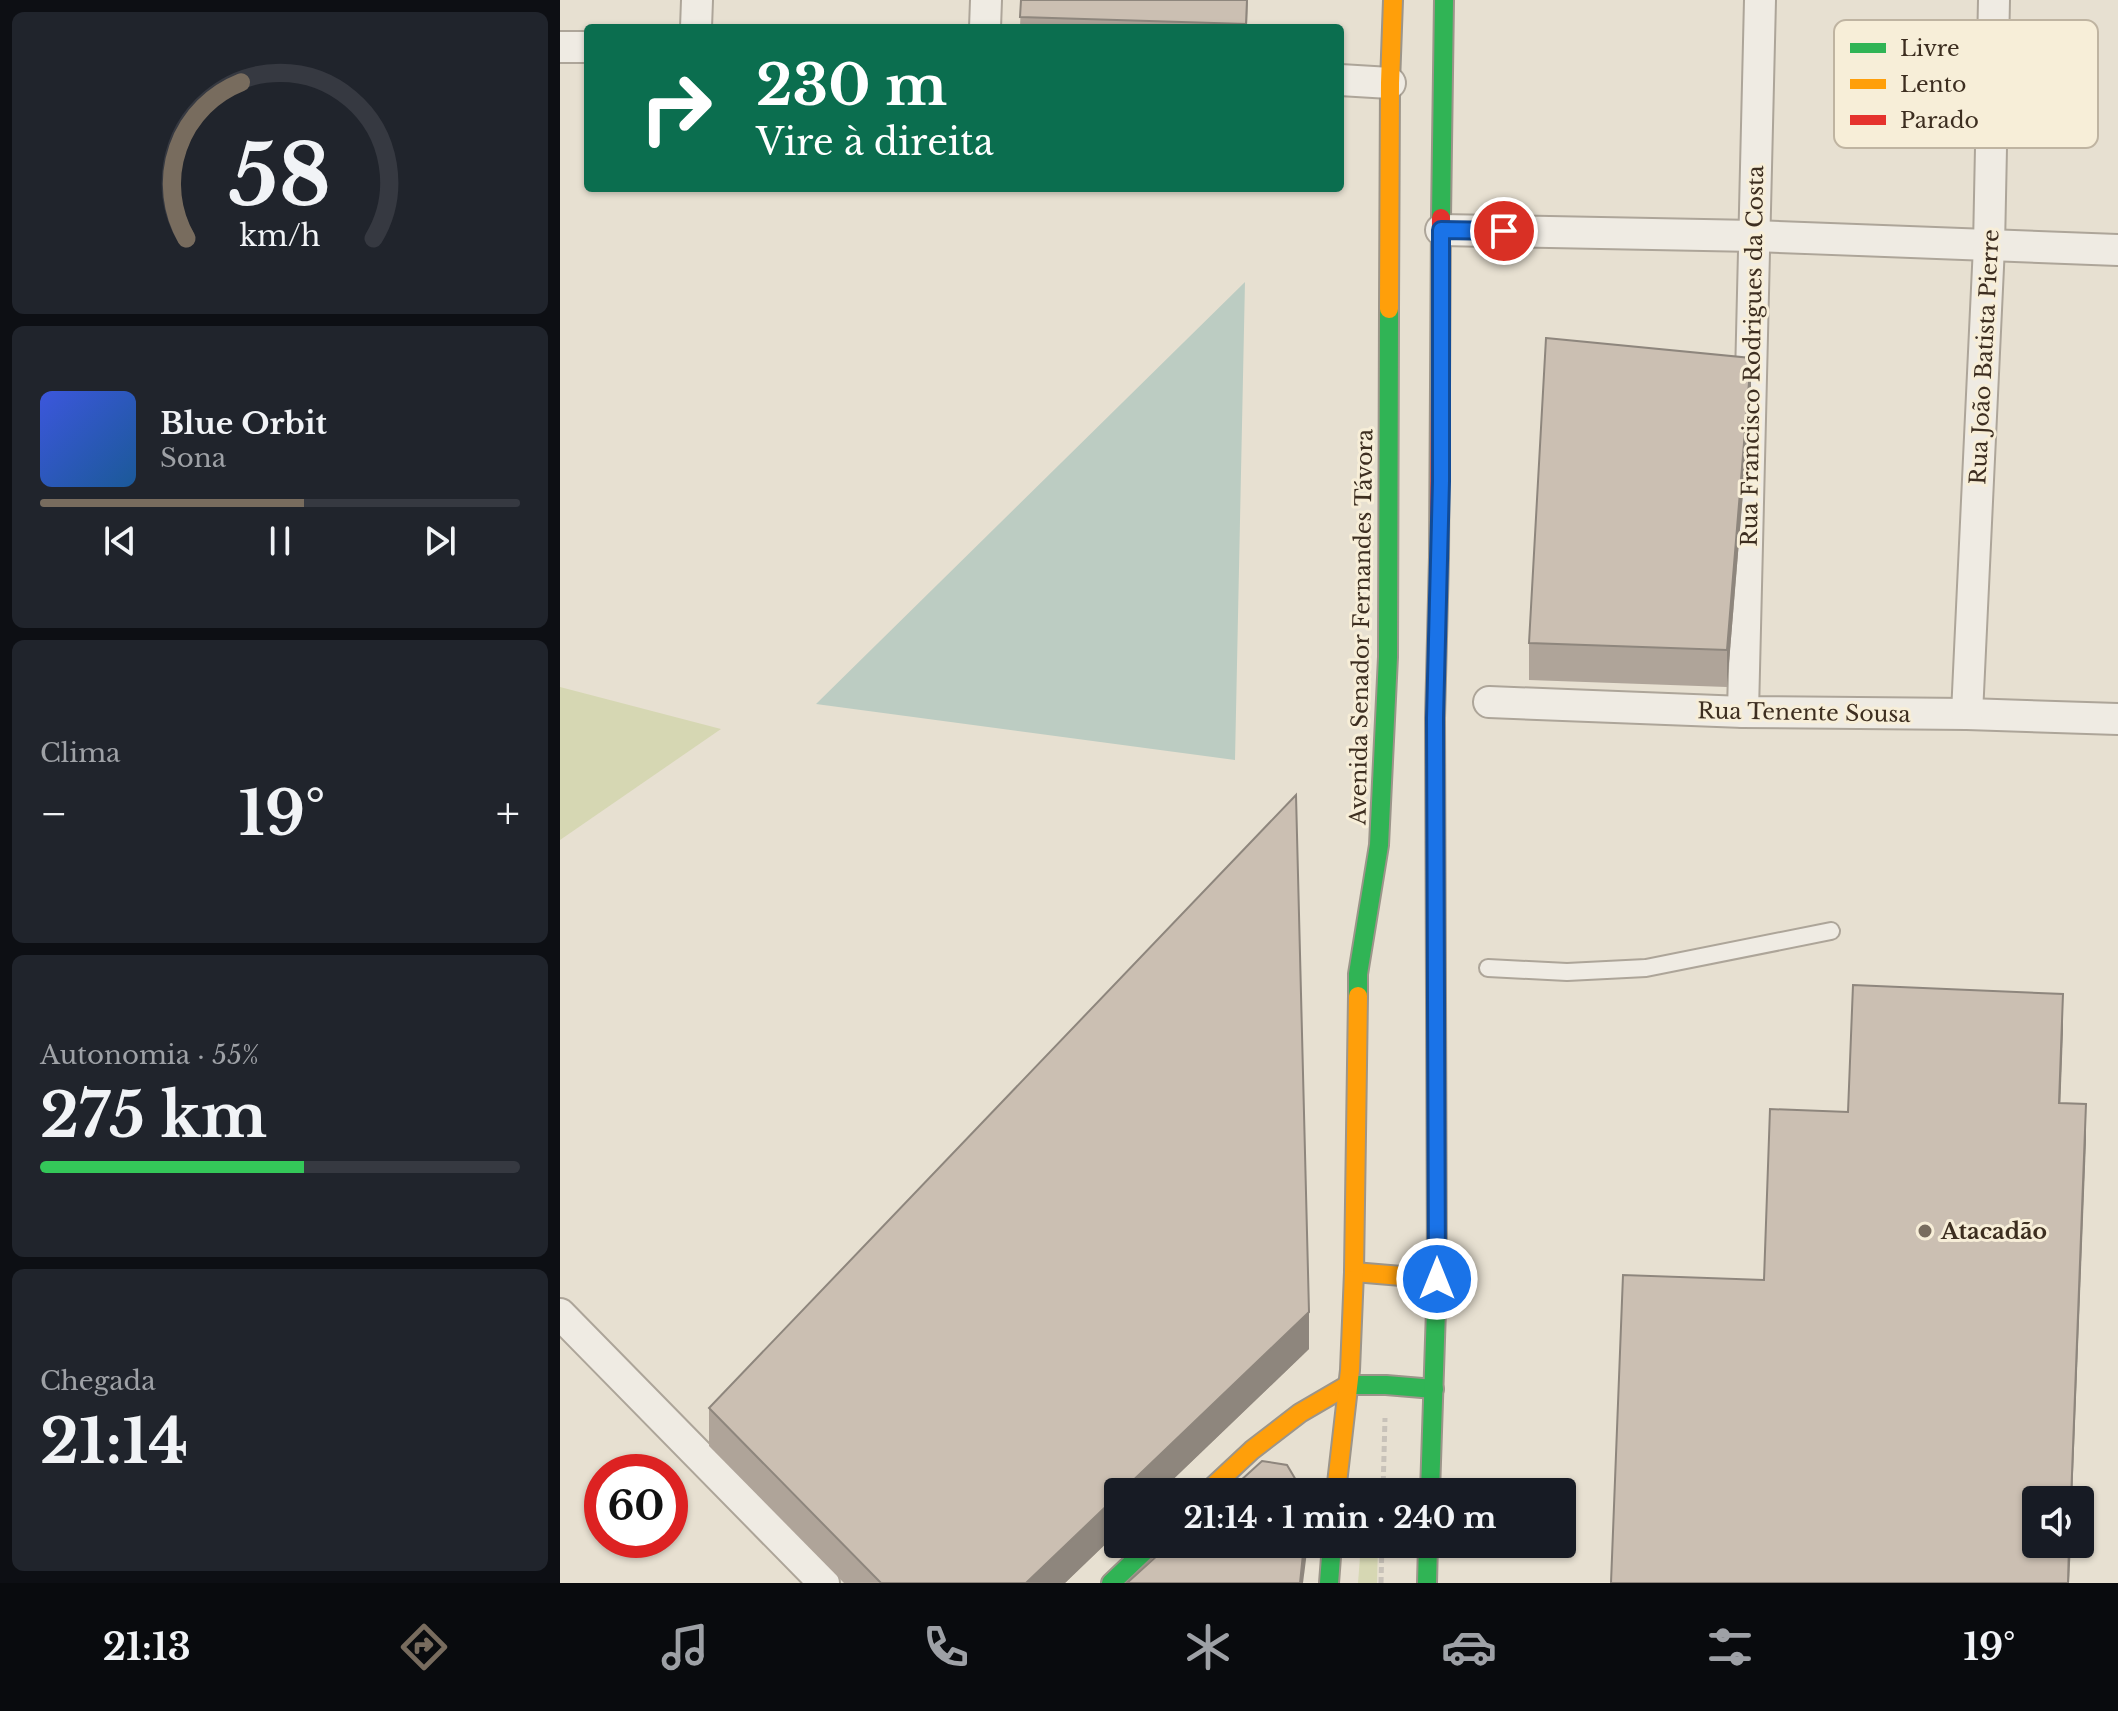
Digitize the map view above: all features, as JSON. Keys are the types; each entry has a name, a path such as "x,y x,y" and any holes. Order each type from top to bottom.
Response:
{"main road":[{"name":"Avenida Senador Fernandes Távora","path":"1338,1478 1348,1385 1354,1272 1358,974 1379,845 1388,657 1393,0"},
{"path":"1431,1478 1437,1279 1435,718 1441,481 1444,0"},
{"path":"1354,1272 1437,1279"},
{"path":"1222,1478 1300,1413 1348,1385 1434,1389"},
{"path":"1111,1583 1137,1558"},
{"path":"1329,1583 1331,1558"},
{"path":"1427,1583 1428,1558"}],"street":[{"path":"696,24 697,0"},
{"path":"985,24 986,0"},
{"name":"Rua Francisco Rodrigues da Costa","path":"1743,712 1760,0"},
{"name":"Rua João Batista Pierre","path":"1994,0 1994,20"},
{"path":"560,47 584,47"},
{"path":"1344,80 1390,83"},
{"name":"Rua João Batista Pierre","path":"1967,714 1991,148"},
{"path":"1441,230 1755,236 2118,250"},
{"name":"Rua Tenente Sousa","path":"1489,702 1743,712 2118,719"},
{"path":"560,1314 824,1583"}],"lane":[{"path":"1488,968 1567,972 1646,968 1831,931"}],"path":[{"path":"1383,1478 1386,1385"},
{"path":"1381,1583 1382,1558"}],"green space":[{"path":"560,687 721,729 560,840"},
{"path":"1360,1558 1378,1558 1377,1583 1358,1583"}],"shaded area":[{"path":"1245,282 1235,760 816,704"}],"building":[{"path":"1021,0 1247,0 1246,24 1020,17"},
{"path":"1546,338 1751,358 1727,650 1529,643"},
{"path":"1296,795 1309,1312 1136,1478 1104,1478 1104,1508 1026,1583 881,1583 709,1408"},
{"name":"Atacadão","path":"1853,985 2063,994 2059,1103 2086,1104 2072,1486 2022,1486 2022,1558 2069,1558 2068,1583 1611,1583 1623,1275 1764,1280 1770,1109 1848,1112"},
{"path":"1262,1461 1287,1465 1295,1478 1243,1478"},
{"path":"1155,1558 1303,1558 1300,1583 1127,1583"}],"traffic: fast":[{"path":"1441,218 1444,0"},
{"path":"1358,996 1358,974 1379,845 1388,657 1389,309"},
{"path":"1430,1478 1437,1279 1435,718 1439,557"},
{"path":"1348,1385 1434,1389"},
{"path":"1111,1583 1137,1558"},
{"path":"1329,1583 1331,1558"},
{"path":"1427,1583 1428,1558"}],"traffic: slow":[{"path":"1389,309 1393,0"},
{"path":"1338,1478 1350,1370 1358,996"},
{"path":"1354,1272 1437,1279"},
{"path":"1222,1478 1300,1413 1348,1385"}],"traffic: jam":[{"path":"1439,557 1441,218"}],"place":[{"name":"Atacadão","path":"1925,1231"}],"route":[{"path":"1437,1279 1435,718 1441,481 1441,230 1504,231"}]}
